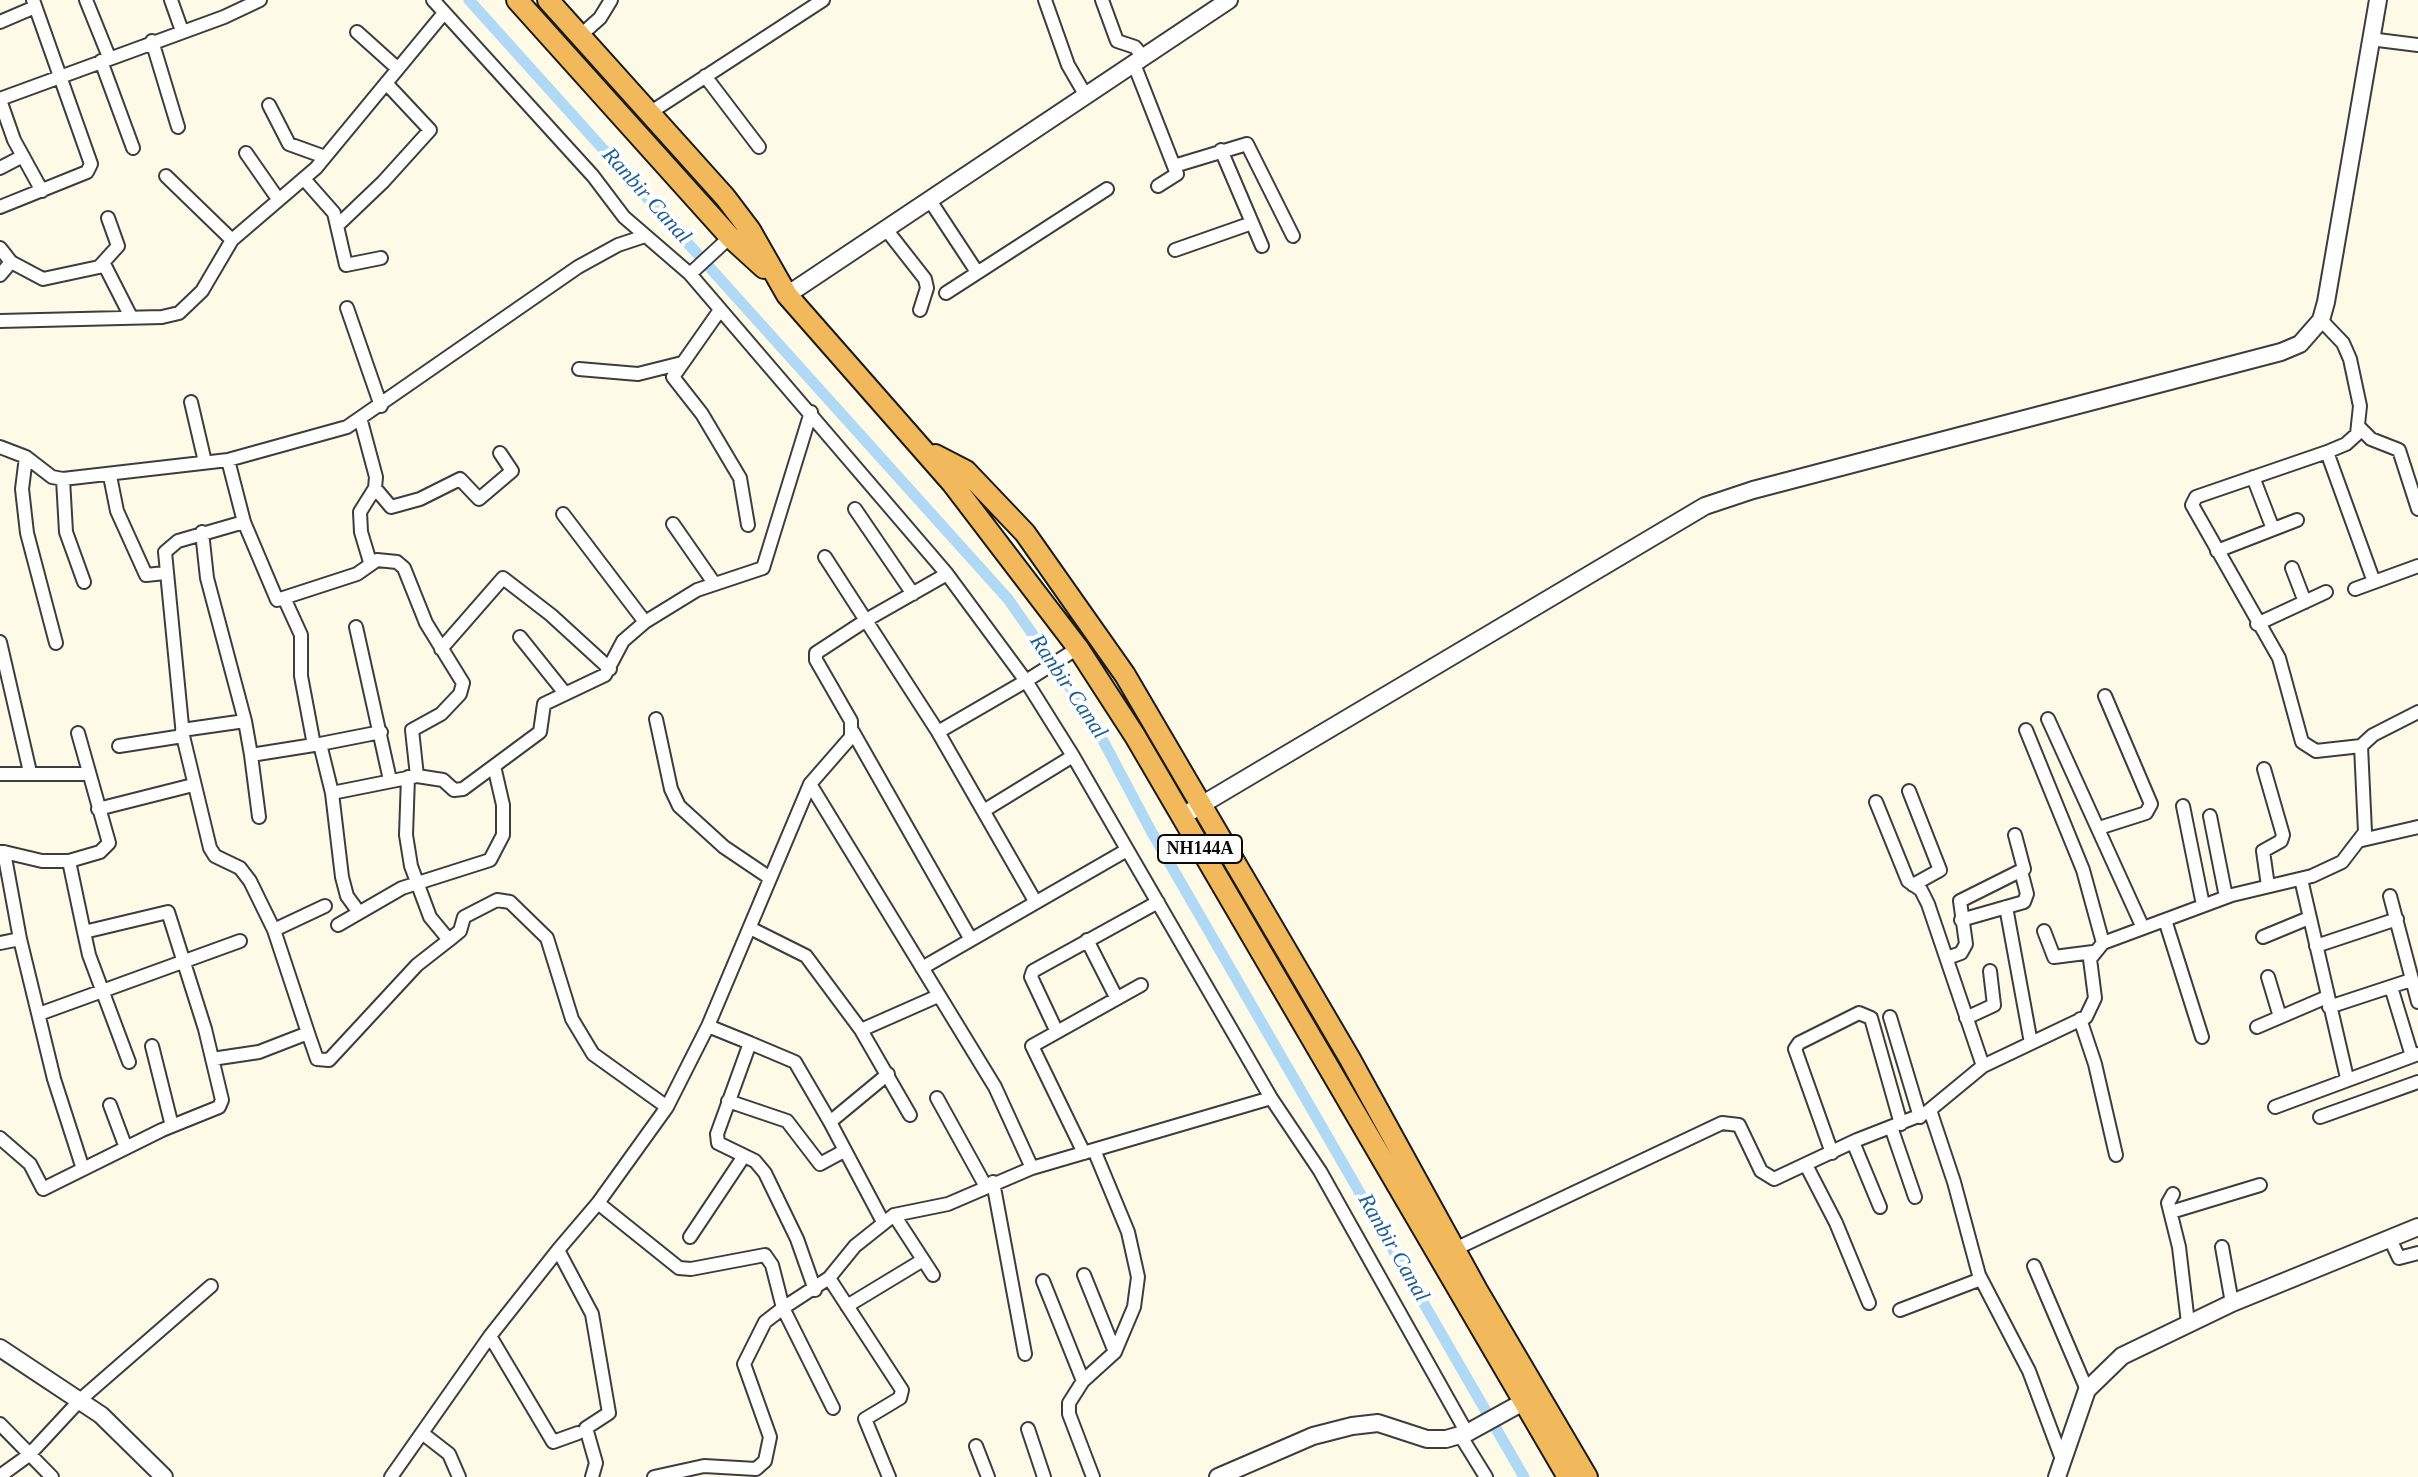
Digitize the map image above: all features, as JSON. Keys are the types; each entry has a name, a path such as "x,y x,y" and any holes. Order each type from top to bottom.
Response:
{"highway":[{"name":"NH144A","path":"517,0 730,237 782,287 920,444 1071,652 1181,817 1414,1218 1587,1477"},
{"path":"548,0 740,215 782,287"},
{"path":"920,444 966,471 1025,533 1125,675 1350,1059 1455,1249"},
{"name":"NH144A","path":"1455,1249 1532,1398 1568,1477"}],"street":[{"path":"86,0 133,148"},
{"path":"171,0 182,31"},
{"path":"42,191 23,156 0,100 182,31 241,4 260,0"},
{"path":"433,0 593,176 618,211 645,236 694,270 720,310 811,412 947,574 1026,681 1073,756 1271,1098 1320,1171 1486,1477"},
{"path":"581,35 600,18 611,0"},
{"path":"651,112 823,0"},
{"path":"1045,0 1082,89"},
{"path":"1102,0 1117,41 1138,55 1174,166 1176,178 1158,186"},
{"path":"782,287 885,228 1082,89 1229,0"},
{"path":"1181,817 1705,506 1777,483 2281,352 2300,344 2321,320 2378,0"},
{"path":"0,22 34,3 91,164 87,172 0,207"},
{"path":"0,321 179,313 202,291 232,240 304,179 325,157 444,13"},
{"path":"357,32 397,68"},
{"path":"2370,39 2418,45"},
{"path":"152,41 178,127"},
{"path":"705,76 759,147"},
{"path":"339,224 430,130 386,83"},
{"path":"269,105 289,144 325,157"},
{"path":"1174,166 1243,143 1249,146 1293,236"},
{"path":"1221,150 1262,246"},
{"path":"246,153 278,199"},
{"path":"0,168 23,156"},
{"path":"166,176 232,240"},
{"path":"304,179 334,213 346,265 381,258"},
{"path":"946,293 1107,189"},
{"path":"929,199 977,272"},
{"path":"0,248 11,262 43,279 104,264 118,246 108,218"},
{"path":"1175,250 1252,223"},
{"path":"885,228 927,284 920,310"},
{"path":"0,447 40,464 52,477 110,476 228,460 361,421 578,267 618,245 645,236"},
{"path":"694,270 730,237"},
{"path":"0,275 11,262"},
{"path":"104,264 131,317"},
{"path":"347,308 381,406"},
{"path":"720,310 673,380 702,414 740,478 748,525"},
{"path":"2321,320 2339,337 2350,359 2360,406 2360,428 2346,444 2193,499 2193,508 2285,674 2304,746 2316,751 2361,746 2373,735 2418,712"},
{"path":"579,369 638,374 682,363"},
{"path":"191,402 205,462"},
{"path":"332,793 412,777 443,780 460,790 540,732 544,704 564,692 595,683 610,669 623,641 645,622 714,583 756,572 768,559 811,412"},
{"path":"361,421 375,469 375,488 360,512 361,532 370,562"},
{"path":"2360,428 2375,441 2397,448 2418,509"},
{"path":"2327,452 2374,582"},
{"path":"375,488 391,507 420,499 460,479 479,499 512,471 500,453"},
{"path":"26,457 22,489 27,533 56,643"},
{"path":"228,460 244,522 273,597 285,600 323,582 357,574 370,562 401,564 441,649 463,683 462,690 441,714 412,730 412,777 406,835 415,883 430,917 449,940"},
{"path":"110,476 117,511 146,575 165,573"},
{"path":"2253,477 2273,529"},
{"path":"63,479 66,532 84,582"},
{"path":"855,509 913,594"},
{"path":"563,514 645,622"},
{"path":"2217,551 2297,520"},
{"path":"244,522 202,532 169,546 165,552 182,733 212,852 244,872 274,930 317,1059 329,1060 417,965 460,931 464,917 497,900 510,902 547,938 572,1019 593,1054 622,1078 667,1107"},
{"path":"673,524 714,583"},
{"path":"202,532 207,578 245,721 259,817"},
{"path":"825,557 868,619 938,732 1035,901"},
{"path":"2355,589 2418,566"},
{"path":"2292,568 2305,602"},
{"path":"947,574 868,619 818,651 815,657 846,711 853,732 970,938"},
{"path":"441,649 503,578 551,615 610,669"},
{"path":"2257,624 2326,592"},
{"path":"285,600 301,635 301,676 332,793 342,877 347,896 358,911"},
{"path":"356,627 390,780"},
{"path":"520,637 564,692"},
{"path":"0,642 30,772"},
{"path":"938,732 1071,652"},
{"path":"2099,828 2146,813 2151,804 2105,696"},
{"path":"656,719 674,798 685,814 727,850 770,878"},
{"path":"2048,719 2143,928"},
{"path":"119,746 245,721"},
{"path":"1455,1249 1722,1123 1739,1125 1768,1178 1780,1178 1853,1142 1925,1114 1983,1066 2080,1019 2094,1005 2090,966 2098,948 2083,870 2026,730"},
{"path":"251,755 381,732"},
{"path":"391,1477 490,1336 598,1203 667,1107 708,1026 810,784 853,732"},
{"path":"78,733 86,774 109,837 107,847 69,861 42,861 2,852 39,1014 83,1169"},
{"path":"2044,931 2054,957 2098,948 2203,905 2301,879 2342,862 2362,840 2367,823 2361,746"},
{"path":"985,810 1073,756"},
{"path":"338,925 358,911 415,883 482,864 497,853 503,835 503,805 494,766"},
{"path":"2264,769 2283,835 2281,841 2263,851 2268,886"},
{"path":"0,774 86,774"},
{"path":"810,784 995,1087 1032,1168"},
{"path":"98,809 193,785"},
{"path":"1909,791 1940,870 1913,885"},
{"path":"1876,802 1913,885 1921,890 1928,904 1983,1066"},
{"path":"2183,806 2203,905"},
{"path":"2210,816 2226,897"},
{"path":"2362,840 2418,827"},
{"path":"1947,958 1965,949 1959,908 1963,898 2021,871 2025,864 2015,835"},
{"path":"922,968 1127,850"},
{"path":"69,861 84,932 129,1062"},
{"path":"1961,920 2006,907 2027,897 2021,871"},
{"path":"2301,879 2347,1078"},
{"path":"2390,896 2418,1002"},
{"path":"1056,1030 1032,974 1158,902"},
{"path":"274,930 325,906"},
{"path":"2006,907 2031,1043"},
{"path":"0,1138 30,1164 40,1188 221,1105 212,1059 168,912 84,932"},
{"path":"2263,937 2309,918"},
{"path":"2316,946 2397,919"},
{"path":"2165,920 2202,1037"},
{"path":"750,928 795,947 806,956 861,1030 910,1115"},
{"path":"0,943 20,939"},
{"path":"1087,940 1116,997"},
{"path":"39,1014 240,941"},
{"path":"1966,1018 1994,1005 1990,971"},
{"path":"2268,977 2280,1017"},
{"path":"2257,1027 2328,1002 2411,980"},
{"path":"1093,1477 1069,1409 1083,1381 1115,1352 1134,1307 1137,1267 1128,1232 1089,1152 1032,1050 1033,1045 1056,1030 1141,985"},
{"path":"2275,1107 2415,1055 2391,987"},
{"path":"861,1030 938,996"},
{"path":"1832,1153 1795,1049 1859,1013 1871,1018 1915,1197"},
{"path":"1890,1017 1925,1114 1954,1182 1981,1279 2029,1371 2060,1469"},
{"path":"2080,1019 2095,1064 2116,1155"},
{"path":"708,1026 795,1062 844,1151 888,1218 933,1275"},
{"path":"212,1059 259,1052 308,1033"},
{"path":"750,1043 716,1139 721,1146 761,1167 776,1192 815,1290"},
{"path":"152,1046 172,1126"},
{"path":"830,1122 888,1074"},
{"path":"2320,1117 2418,1082"},
{"path":"937,1098 989,1184 1025,1354"},
{"path":"654,1477 704,1466 756,1469 765,1461 771,1446 767,1422 744,1364 757,1332 783,1308 815,1290 829,1278 855,1246 888,1218 948,1204 1032,1168 1271,1098"},
{"path":"728,1101 787,1121 820,1164 844,1151"},
{"path":"110,1105 126,1148"},
{"path":"1853,1142 1880,1207"},
{"path":"690,1237 744,1156"},
{"path":"1806,1165 1836,1223 1869,1303"},
{"path":"2171,1212 2260,1185"},
{"path":"2173,1194 2168,1201 2179,1247 2188,1323"},
{"path":"598,1203 679,1268 691,1269 765,1255 772,1265 783,1308 833,1408"},
{"path":"2060,1469 2087,1390 2122,1356 2232,1303 2418,1227"},
{"path":"2390,1239 2399,1258 2418,1253"},
{"path":"2222,1247 2232,1303"},
{"path":"558,1250 592,1314 609,1413 586,1428 596,1463 592,1477"},
{"path":"847,1306 923,1260"},
{"path":"2034,1266 2087,1390"},
{"path":"1084,1275 1115,1352"},
{"path":"829,1278 902,1390 900,1398 865,1419 889,1477"},
{"path":"1900,1310 1981,1279"},
{"path":"1043,1281 1083,1381"},
{"path":"0,1476 29,1455 81,1399 211,1286"},
{"path":"490,1336 553,1442 578,1433"},
{"path":"0,1348 81,1399 159,1476"},
{"path":"1218,1477 1313,1436 1352,1426 1378,1423 1427,1439 1463,1434 1532,1398"},
{"path":"0,1424 52,1477"},
{"path":"1028,1429 1044,1477"},
{"path":"422,1433 449,1454 459,1477"},
{"path":"976,1446 988,1477"}],"waterway":[{"name":"Ranbir Canal","path":"469,0 1008,599 1090,716 1151,831 1524,1477"}]}
